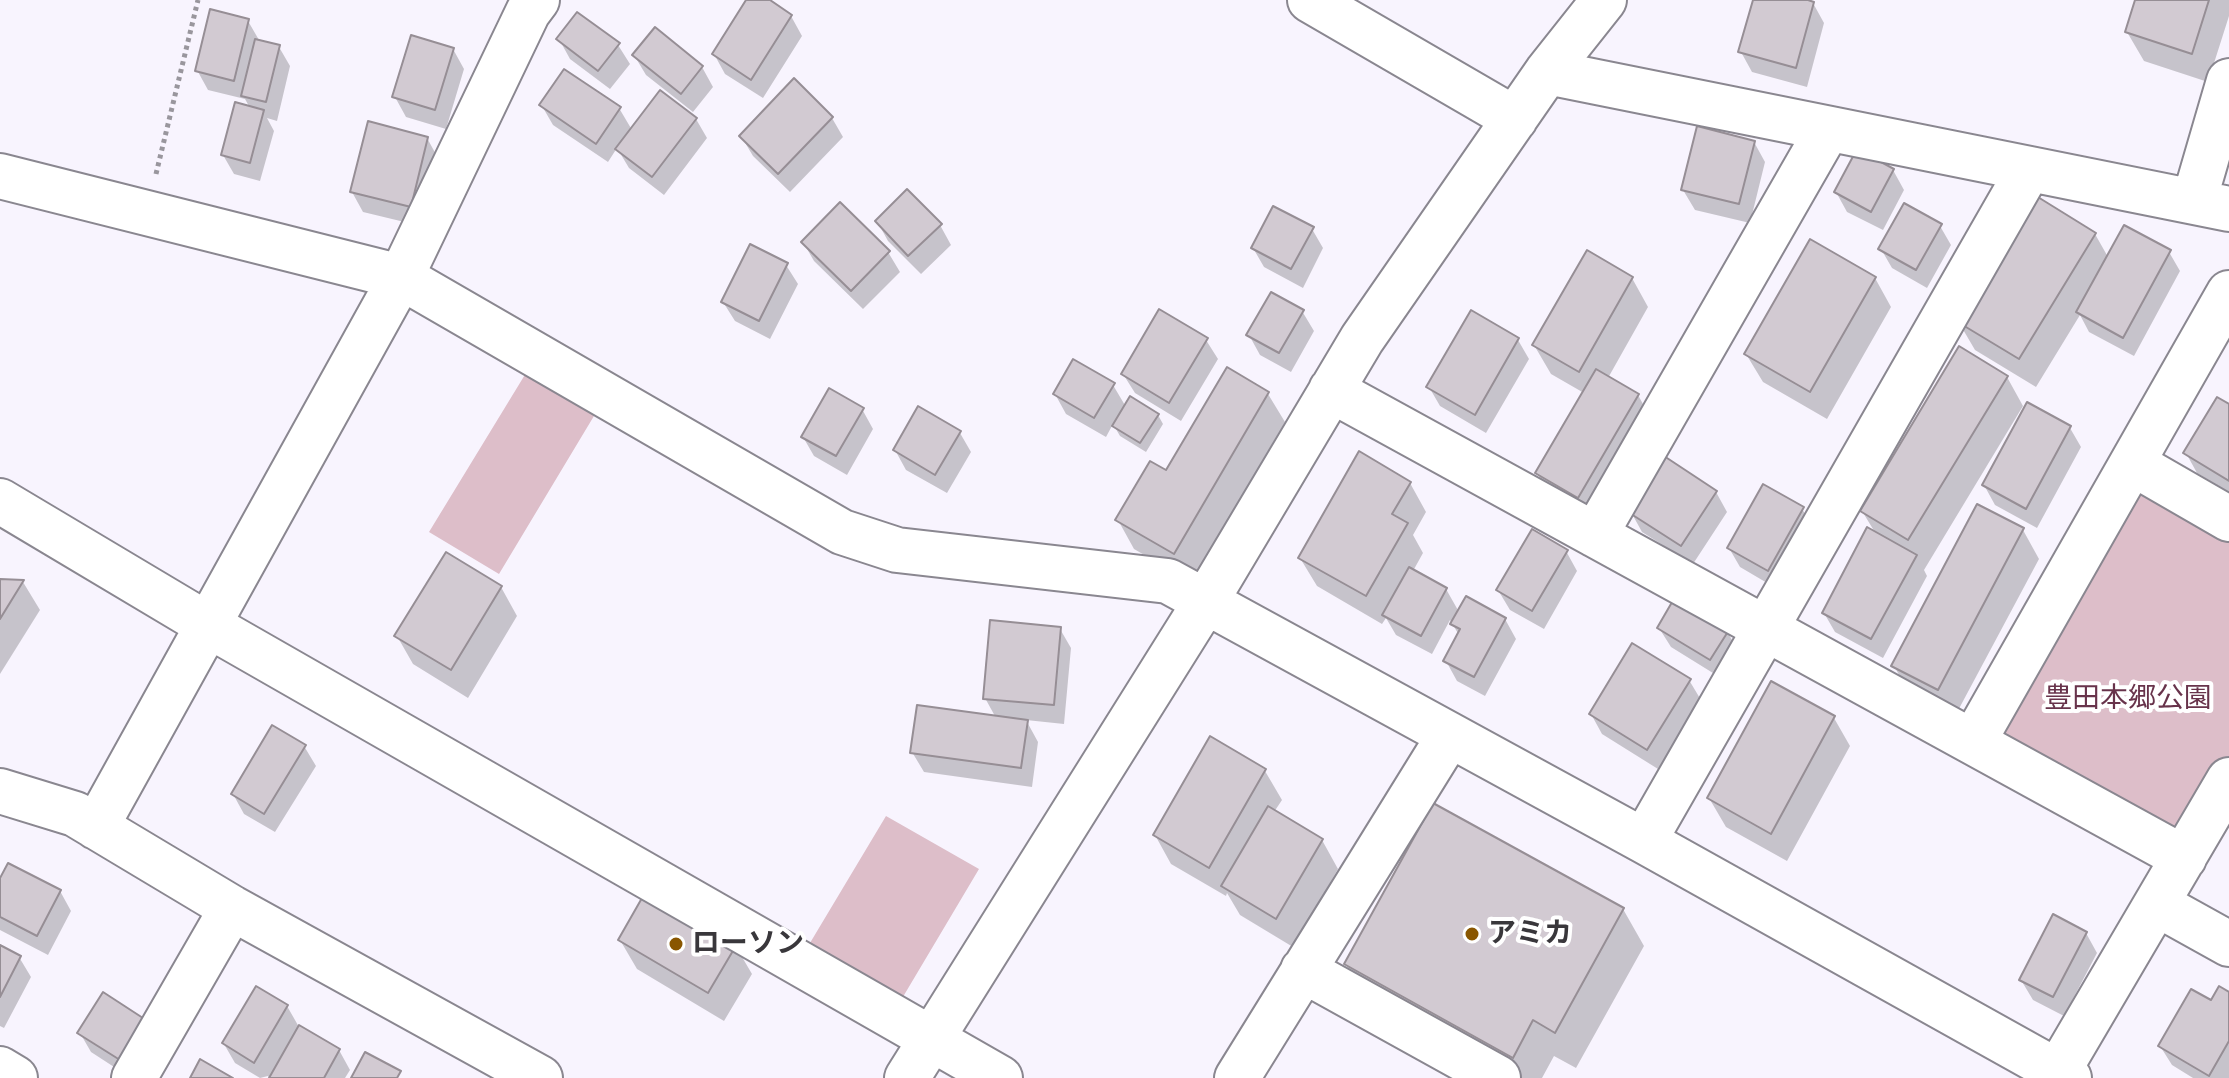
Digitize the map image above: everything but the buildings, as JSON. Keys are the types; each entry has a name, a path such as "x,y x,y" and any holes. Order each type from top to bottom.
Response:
{"street":[{"path":"96,827 401,277 528,12 537,0"},
{"path":"1310,0 1515,119"},
{"path":"907,1078 1206,601 1362,339 1547,72 1604,0"},
{"path":"1547,72 2211,205 2229,81"},
{"path":"1595,535 1828,129"},
{"path":"1644,841 2029,169"},
{"path":"0,176 401,277 842,532 897,550 1168,581 1644,841 2060,1076 2229,780"},
{"path":"1973,742 2229,293"},
{"path":"1331,390 2184,858"},
{"path":"2132,463 2229,519"},
{"path":"0,501 208,625 1000,1078"},
{"path":"1237,1078 1449,736"},
{"path":"0,791 75,814 232,908 540,1078"},
{"path":"2157,904 2229,944"},
{"path":"134,1078 232,908"},
{"path":"1303,970 1498,1078"},
{"path":"0,1069 15,1078"}],"path":[{"path":"147,213 198,0"}],"green space":[{"path":"537,355 606,396 499,574 429,532"},
{"name":"豊田本郷公園","path":"2141,469 2229,519 2229,780 2193,843 1986,750"},
{"path":"886,816 979,869 891,1017 798,963"}],"place":[{"name":"アミカ","path":"1472,934"},
{"name":"ローソン","path":"676,944"}]}
